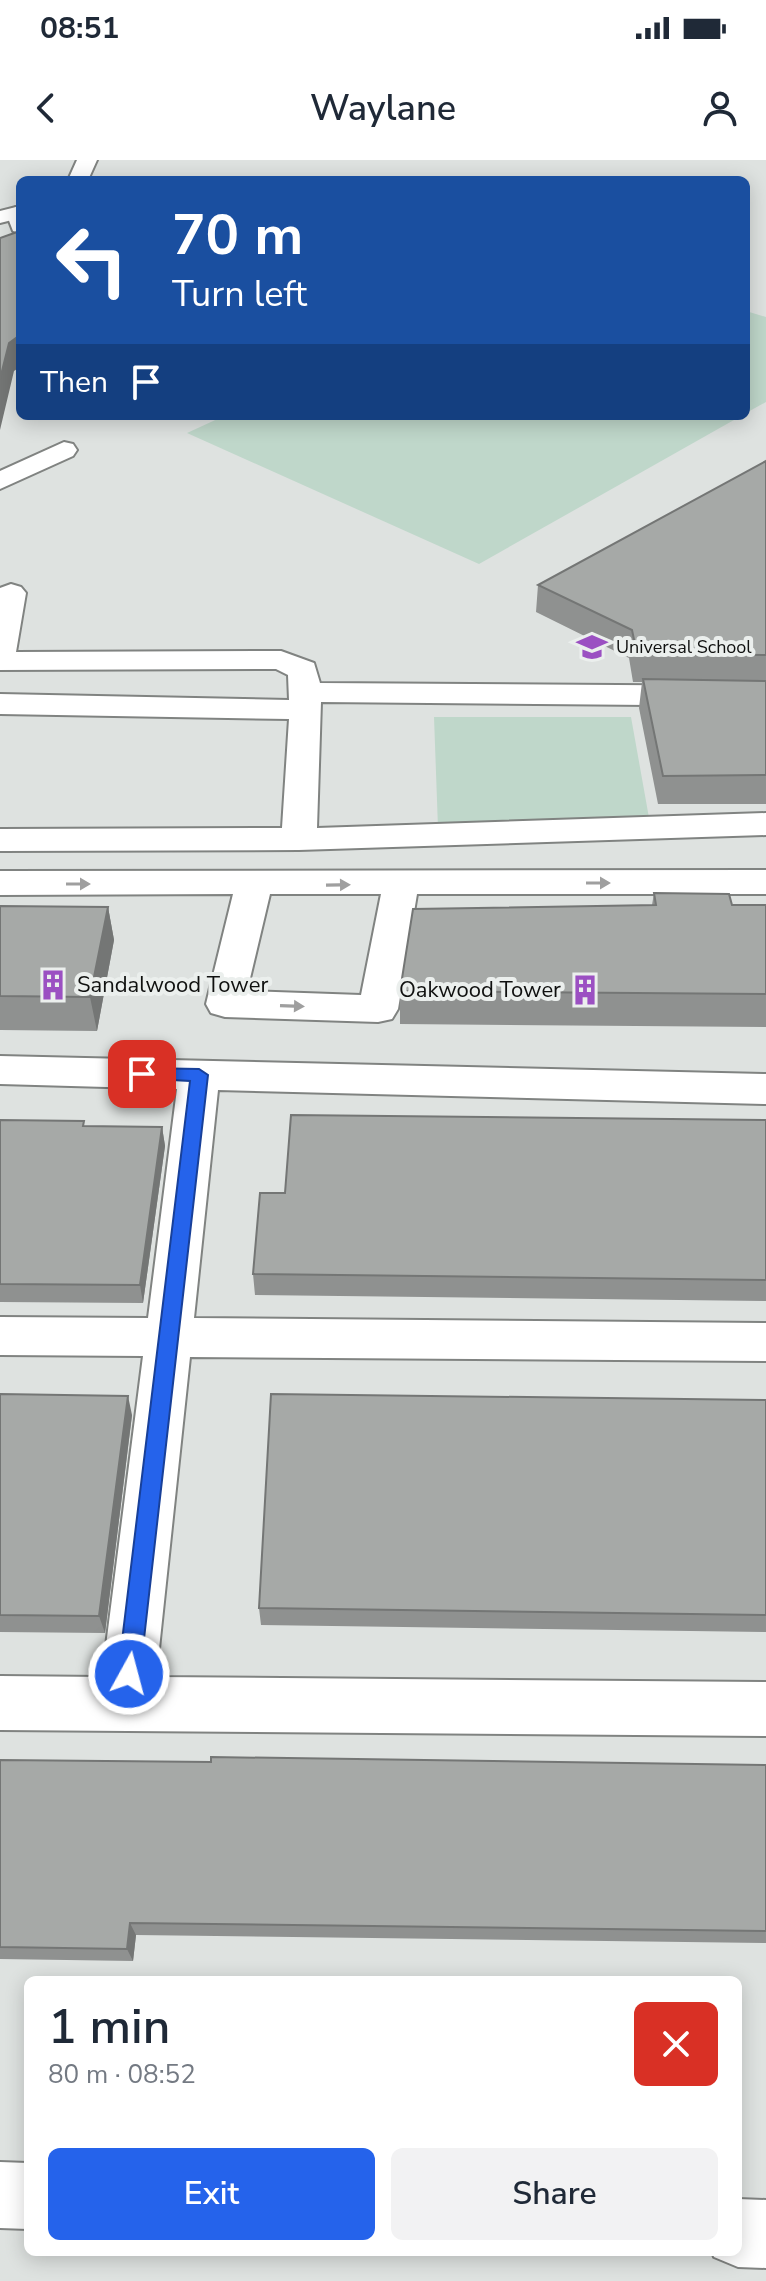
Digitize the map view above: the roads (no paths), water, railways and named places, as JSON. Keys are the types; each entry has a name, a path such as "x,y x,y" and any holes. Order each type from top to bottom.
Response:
{"street":[{"path":"0,481 64,450"},
{"path":"4,590 0,658 281,660 303,670 306,701 299,839"},
{"path":"0,704 766,696"},
{"path":"0,840 299,839 766,824"},
{"path":"0,883 766,882"},
{"path":"254,884 225,1004 378,1009 401,884"},
{"path":"0,1070 766,1089"},
{"path":"126,1704 199,1075"},
{"path":"0,1336 766,1342"},
{"path":"0,1703 766,1709"},
{"path":"0,2195 24,2196"},
{"path":"742,2233 766,2234"}],"place":[{"name":"Universal School","path":"592,647"},
{"name":"Sandalwood Tower","path":"53,985"},
{"name":"Oakwood Tower","path":"585,990"}]}
